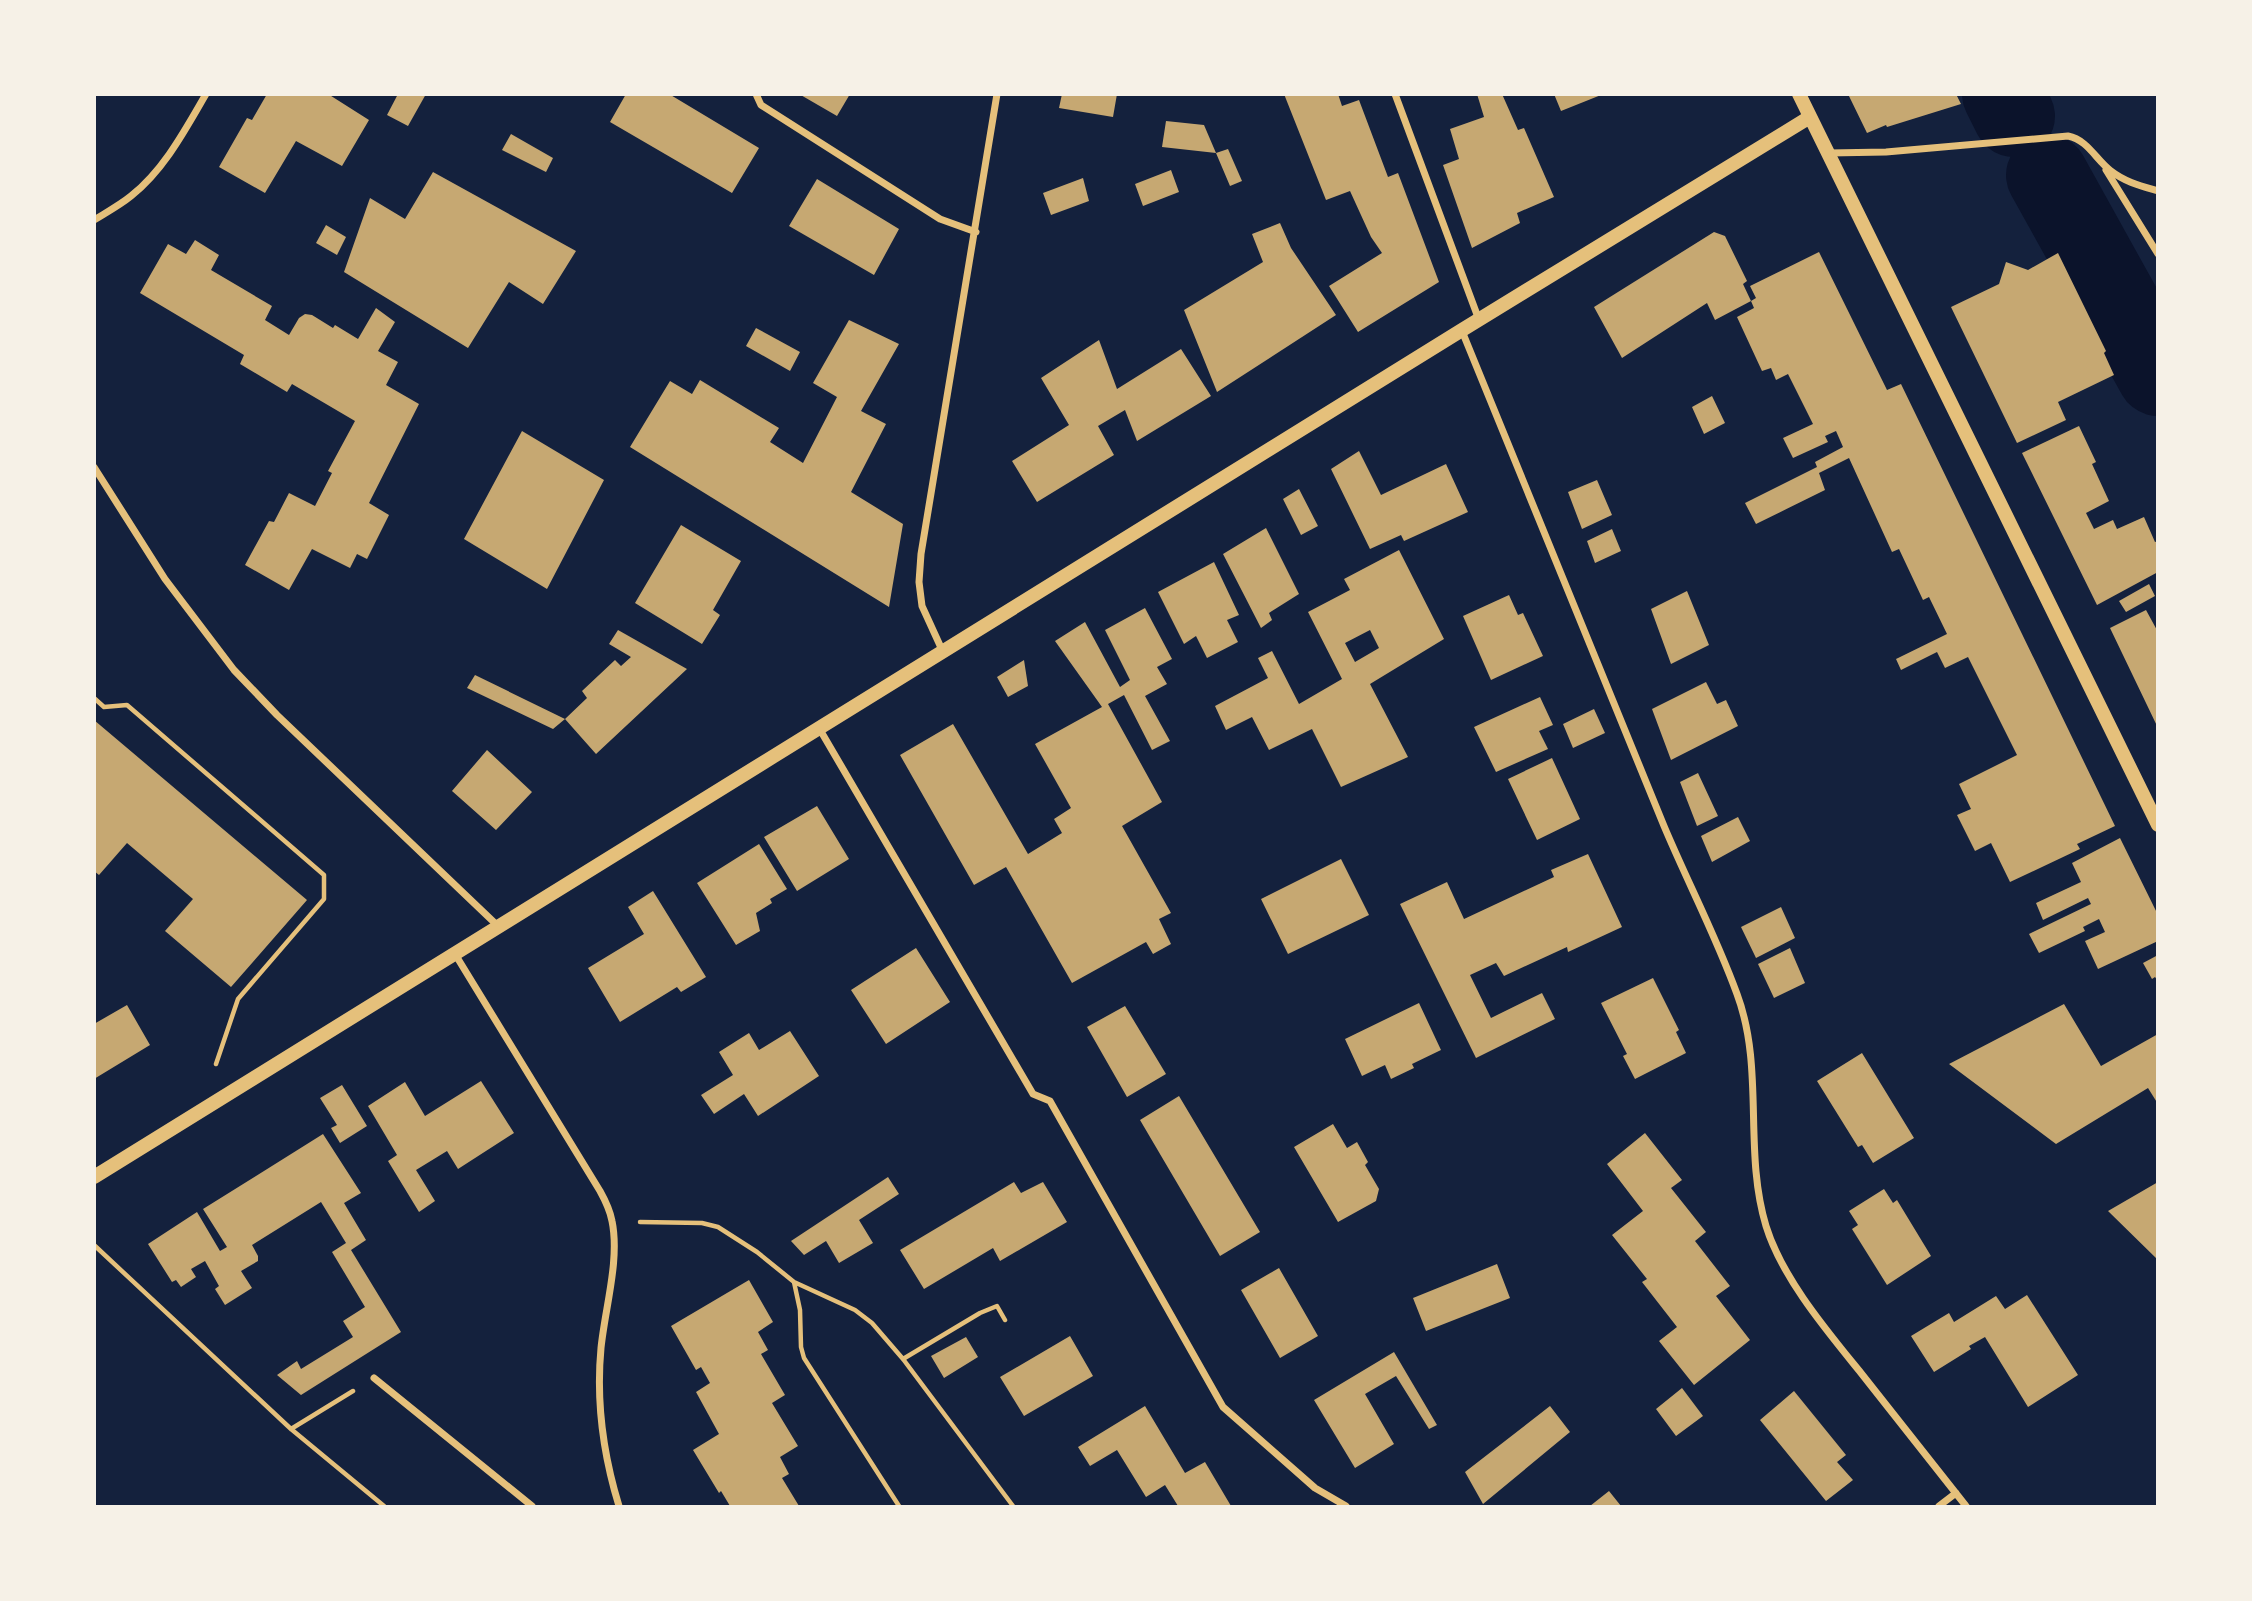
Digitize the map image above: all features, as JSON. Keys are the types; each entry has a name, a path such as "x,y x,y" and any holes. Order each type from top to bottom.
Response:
{"main road":[{"path":"1799,94 2158,825"},
{"path":"97,1172 499,927 1810,117"}],"street":[{"path":"94,220 132,195 156,171 205,94"},
{"path":"756,94 761,104 940,219 976,232"},
{"path":"943,652 922,606 919,582 921,554 998,94"},
{"path":"1395,94 1479,320"},
{"path":"1828,153 1886,152 2068,136 2090,148 2100,161 2158,254"},
{"path":"2100,161 2111,172 2134,184 2158,191"},
{"path":"1462,330 1666,831 1716,938 1739,999 1750,1042 1757,1184 1766,1228 1787,1273 1821,1323 1966,1507"},
{"path":"94,467 165,579 234,670 277,715 499,927"},
{"path":"820,728 1033,1094 1050,1101 1223,1407 1315,1488 1346,1507"},
{"path":"455,954 600,1191 612,1222 614,1243 601,1349 600,1391 609,1473 619,1507"},
{"path":"374,1378 532,1507"},
{"path":"1939,1507 1956,1493"}],"path":[{"path":"94,698 104,707 127,705 324,875 324,899 238,999 216,1065"},
{"path":"612,1222 702,1223 718,1227 757,1252 793,1282 855,1310 872,1323 903,1359 1013,1507"},
{"path":"94,1245 291,1429 384,1507"},
{"path":"793,1282 800,1310 804,1358 899,1507"},
{"path":"903,1359 980,1313 997,1306 1005,1320"},
{"path":"291,1429 374,1378"}],"building":[{"path":"267,94 328,94 369,120 342,166 296,141 265,193 219,167 247,118 252,120"},
{"path":"398,94 426,94 408,126 387,115"},
{"path":"626,94 669,94 759,148 732,193 610,122"},
{"path":"799,94 850,94 837,116"},
{"path":"1062,94 1117,94 1113,117 1059,108"},
{"path":"1284,94 1338,94 1342,106 1359,100 1388,177 1398,173 1439,282 1358,332 1329,286 1382,253 1371,237 1350,191 1326,200"},
{"path":"1477,94 1502,94 1518,130 1524,128 1554,197 1517,213 1520,223 1472,248 1443,165 1459,159 1450,129 1484,117"},
{"path":"1554,94 1601,94 1601,95 1561,111"},
{"path":"1848,94 1956,94 1961,104 1867,133"},
{"path":"1166,121 1204,125 1216,153 1162,147"},
{"path":"511,134 553,158 546,172 502,150"},
{"path":"1228,149 1242,181 1230,186 1216,153"},
{"path":"1171,170 1179,192 1143,206 1135,184"},
{"path":"433,172 576,251 543,304 509,282 468,348 344,272 370,198 405,219"},
{"path":"1083,178 1089,201 1051,215 1043,193"},
{"path":"817,179 899,229 874,275 789,226"},
{"path":"1280,223 1291,248 1336,315 1217,392 1184,310 1263,262 1252,234"},
{"path":"326,225 346,237 337,255 316,243"},
{"path":"1714,232 1725,236 1747,281 1743,284 1751,301 1715,320 1707,303 1622,358 1594,307"},
{"path":"195,240 219,255 211,270 272,306 265,320 289,335 299,318 305,314 312,315 333,328 335,325 358,339 376,308 395,322 378,351 398,362 386,385 419,404 369,503 389,515 367,559 357,554 350,568 312,549 289,590 245,565 269,521 274,522 289,493 315,506 332,473 328,471 355,421 292,384 287,392 240,364 244,355 140,293 168,244 186,254"},
{"path":"1819,252 1887,390 1901,384 2115,826 2077,844 2080,849 2010,882 1991,843 1975,851 1957,815 1971,809 1959,784 2017,755 1968,657 1945,668 1937,652 1901,670 1896,659 1947,634 1929,597 1923,600 1899,549 1892,552 1849,458 1819,473 1825,490 1756,524 1745,503 1817,467 1815,462 1843,447 1836,431 1825,436 1828,442 1793,458 1783,438 1813,424 1788,374 1776,380 1771,368 1762,371 1737,317 1754,308 1751,301 1756,298 1750,286"},
{"path":"2058,253 2106,351 2104,353 2114,375 2058,402 2066,420 2017,443 1951,307 1999,284 2006,262 2028,270"},
{"path":"849,320 899,344 861,411 886,424 851,492 903,524 889,607 630,447 670,381 692,394 700,380 779,428 770,442 803,463 837,397 813,383"},
{"path":"756,328 800,352 790,371 746,346"},
{"path":"1099,340 1117,389 1181,349 1211,396 1137,441 1125,410 1098,426 1114,455 1037,502 1012,461 1069,425 1041,378"},
{"path":"1712,396 1725,423 1704,434 1692,407"},
{"path":"2079,426 2096,462 2092,464 2109,501 2086,513 2094,529 2113,520 2117,529 2144,517 2155,542 2158,541 2158,572 2097,605 2022,453"},
{"path":"522,431 604,480 547,589 464,539"},
{"path":"1359,451 1381,495 1446,464 1468,512 1404,541 1401,535 1370,549 1331,469"},
{"path":"1597,480 1612,515 1582,529 1568,492"},
{"path":"1299,489 1318,526 1301,535 1283,499"},
{"path":"681,525 741,561 713,610 720,615 702,644 635,603"},
{"path":"1266,528 1299,594 1269,613 1272,620 1261,628 1223,554"},
{"path":"1612,529 1621,551 1595,563 1587,541"},
{"path":"1399,550 1444,639 1370,684 1408,757 1341,787 1312,729 1269,750 1252,717 1226,730 1215,706 1268,678 1258,658 1272,651 1299,704 1342,679 1308,612 1350,590 1344,579","holes":["1370,630 1379,648 1355,662 1345,643"]},
{"path":"1214,562 1239,615 1227,620 1238,642 1207,658 1196,636 1184,644 1158,592"},
{"path":"2149,584 2155,596 2126,612 2119,601"},
{"path":"1687,591 1709,645 1671,664 1651,609"},
{"path":"1509,595 1518,615 1523,613 1543,656 1491,680 1463,616"},
{"path":"1145,608 1172,659 1157,667 1167,684 1145,696 1170,741 1152,750 1124,695 1108,704 1162,802 1122,826 1171,913 1159,919 1171,944 1153,954 1146,942 1072,983 1006,867 974,885 900,755 953,724 1028,854 1062,833 1054,819 1071,808 1035,744 1102,707 1055,641 1085,622 1120,687 1130,680 1105,630"},
{"path":"2146,610 2158,632 2158,728 2110,628"},
{"path":"618,630 687,669 596,754 565,719 587,698 582,691 615,660 621,666 631,657 609,644"},
{"path":"1024,660 1028,686 1008,697 997,677"},
{"path":"475,675 565,719 553,729 467,688"},
{"path":"1706,682 1717,704 1726,700 1738,726 1671,760 1652,709"},
{"path":"1540,697 1553,725 1539,731 1548,749 1496,772 1474,727"},
{"path":"1594,709 1605,733 1573,748 1563,724"},
{"path":"94,720 307,900 231,987 165,931 193,899 127,843 99,875 94,871"},
{"path":"487,750 532,792 496,830 452,791"},
{"path":"1552,758 1580,819 1537,840 1508,779"},
{"path":"1698,773 1718,816 1697,826 1680,782"},
{"path":"817,806 849,859 797,891 764,837"},
{"path":"1738,817 1750,841 1712,862 1701,836"},
{"path":"2120,838 2158,915 2158,941 2098,969 2085,941 2105,932 2099,919 2083,927 2085,931 2039,953 2029,934 2091,904 2088,898 2043,920 2036,903 2081,882 2072,863"},
{"path":"759,844 787,889 770,899 772,903 756,913 760,931 736,945 697,883"},
{"path":"1588,854 1622,927 1568,952 1567,947 1504,976 1496,963 1470,975 1491,1018 1542,993 1555,1019 1476,1058 1400,904 1447,882 1464,919 1554,877 1551,870"},
{"path":"1341,859 1369,915 1288,954 1261,899"},
{"path":"653,891 706,977 681,992 677,987 620,1022 588,968 644,934 628,907"},
{"path":"1781,907 1795,938 1756,958 1741,927"},
{"path":"916,948 950,1002 886,1044 851,990"},
{"path":"1790,948 1805,983 1774,998 1758,964"},
{"path":"2158,955 2158,981 2155,977 2152,979 2143,963"},
{"path":"1653,978 1679,1030 1676,1032 1686,1053 1635,1079 1623,1056 1627,1054 1601,1003"},
{"path":"1419,1003 1441,1050 1412,1064 1414,1068 1391,1079 1385,1065 1362,1076 1345,1039"},
{"path":"2064,1004 2101,1066 2158,1034 2158,1104 2148,1088 2056,1144 1949,1064"},
{"path":"127,1005 150,1045 94,1079 94,1024"},
{"path":"1125,1006 1166,1074 1127,1097 1087,1027"},
{"path":"790,1031 819,1076 758,1116 744,1094 714,1114 701,1095 733,1075 719,1052 749,1033 759,1050"},
{"path":"1862,1053 1914,1138 1873,1163 1862,1145 1858,1147 1817,1081"},
{"path":"481,1081 514,1133 458,1169 447,1151 416,1170 435,1201 419,1212 388,1161 397,1155 368,1106 405,1082 425,1116"},
{"path":"342,1085 367,1126 340,1143 331,1128 337,1125 320,1098"},
{"path":"1179,1096 1260,1232 1220,1256 1140,1120"},
{"path":"1333,1124 1347,1148 1357,1142 1368,1162 1365,1165 1379,1189 1376,1201 1338,1222 1294,1147"},
{"path":"1645,1133 1682,1180 1671,1188 1706,1232 1695,1241 1730,1286 1716,1296 1750,1340 1694,1385 1659,1341 1677,1327 1642,1282 1647,1279 1612,1235 1643,1211 1607,1164"},
{"path":"323,1134 361,1193 344,1203 366,1240 351,1250 401,1332 301,1395 277,1375 297,1361 301,1369 353,1337 343,1321 365,1307 332,1252 346,1243 321,1202 252,1245 258,1261 241,1271 252,1288 225,1305 215,1289 219,1286 205,1261 191,1269 196,1277 181,1287 176,1280 172,1282 148,1244 197,1212 220,1251 227,1247 203,1209"},
{"path":"888,1177 899,1194 859,1220 873,1243 839,1263 826,1241 804,1255 791,1241"},
{"path":"1014,1182 1021,1193 1043,1182 1067,1222 1000,1261 993,1248 924,1289 900,1250"},
{"path":"2158,1182 2158,1260 2108,1211"},
{"path":"1884,1189 1893,1203 1897,1200 1931,1256 1887,1285 1852,1229 1858,1225 1849,1211"},
{"path":"1497,1264 1510,1298 1426,1331 1413,1298"},
{"path":"1279,1268 1318,1336 1280,1358 1241,1290"},
{"path":"749,1280 773,1322 758,1332 768,1350 761,1354 785,1395 772,1403 798,1446 780,1457 789,1474 782,1478 799,1506 730,1506 693,1450 719,1434 696,1392 710,1383 701,1367 696,1370 671,1326"},
{"path":"2027,1295 2078,1375 2028,1407 1985,1337 1934,1372 1911,1336 1949,1313 1954,1322 1996,1296 2005,1309"},
{"path":"1070,1336 1093,1376 1024,1416 1000,1377"},
{"path":"966,1337 978,1357 944,1378 931,1356"},
{"path":"1394,1352 1437,1425 1429,1429 1396,1376 1365,1394 1394,1444 1355,1468 1314,1400"},
{"path":"1682,1388 1703,1416 1676,1436 1656,1409"},
{"path":"1794,1391 1846,1455 1837,1462 1853,1480 1826,1501 1760,1420"},
{"path":"1145,1406 1185,1473 1205,1462 1231,1506 1178,1506 1165,1485 1146,1497 1117,1450 1090,1466 1078,1447"},
{"path":"1550,1406 1570,1432 1483,1504 1465,1472"},
{"path":"1609,1491 1621,1506 1590,1506"}],"waterway":[{"path":"2003,94 2014,116"},
{"path":"2047,175 2158,375"}]}
